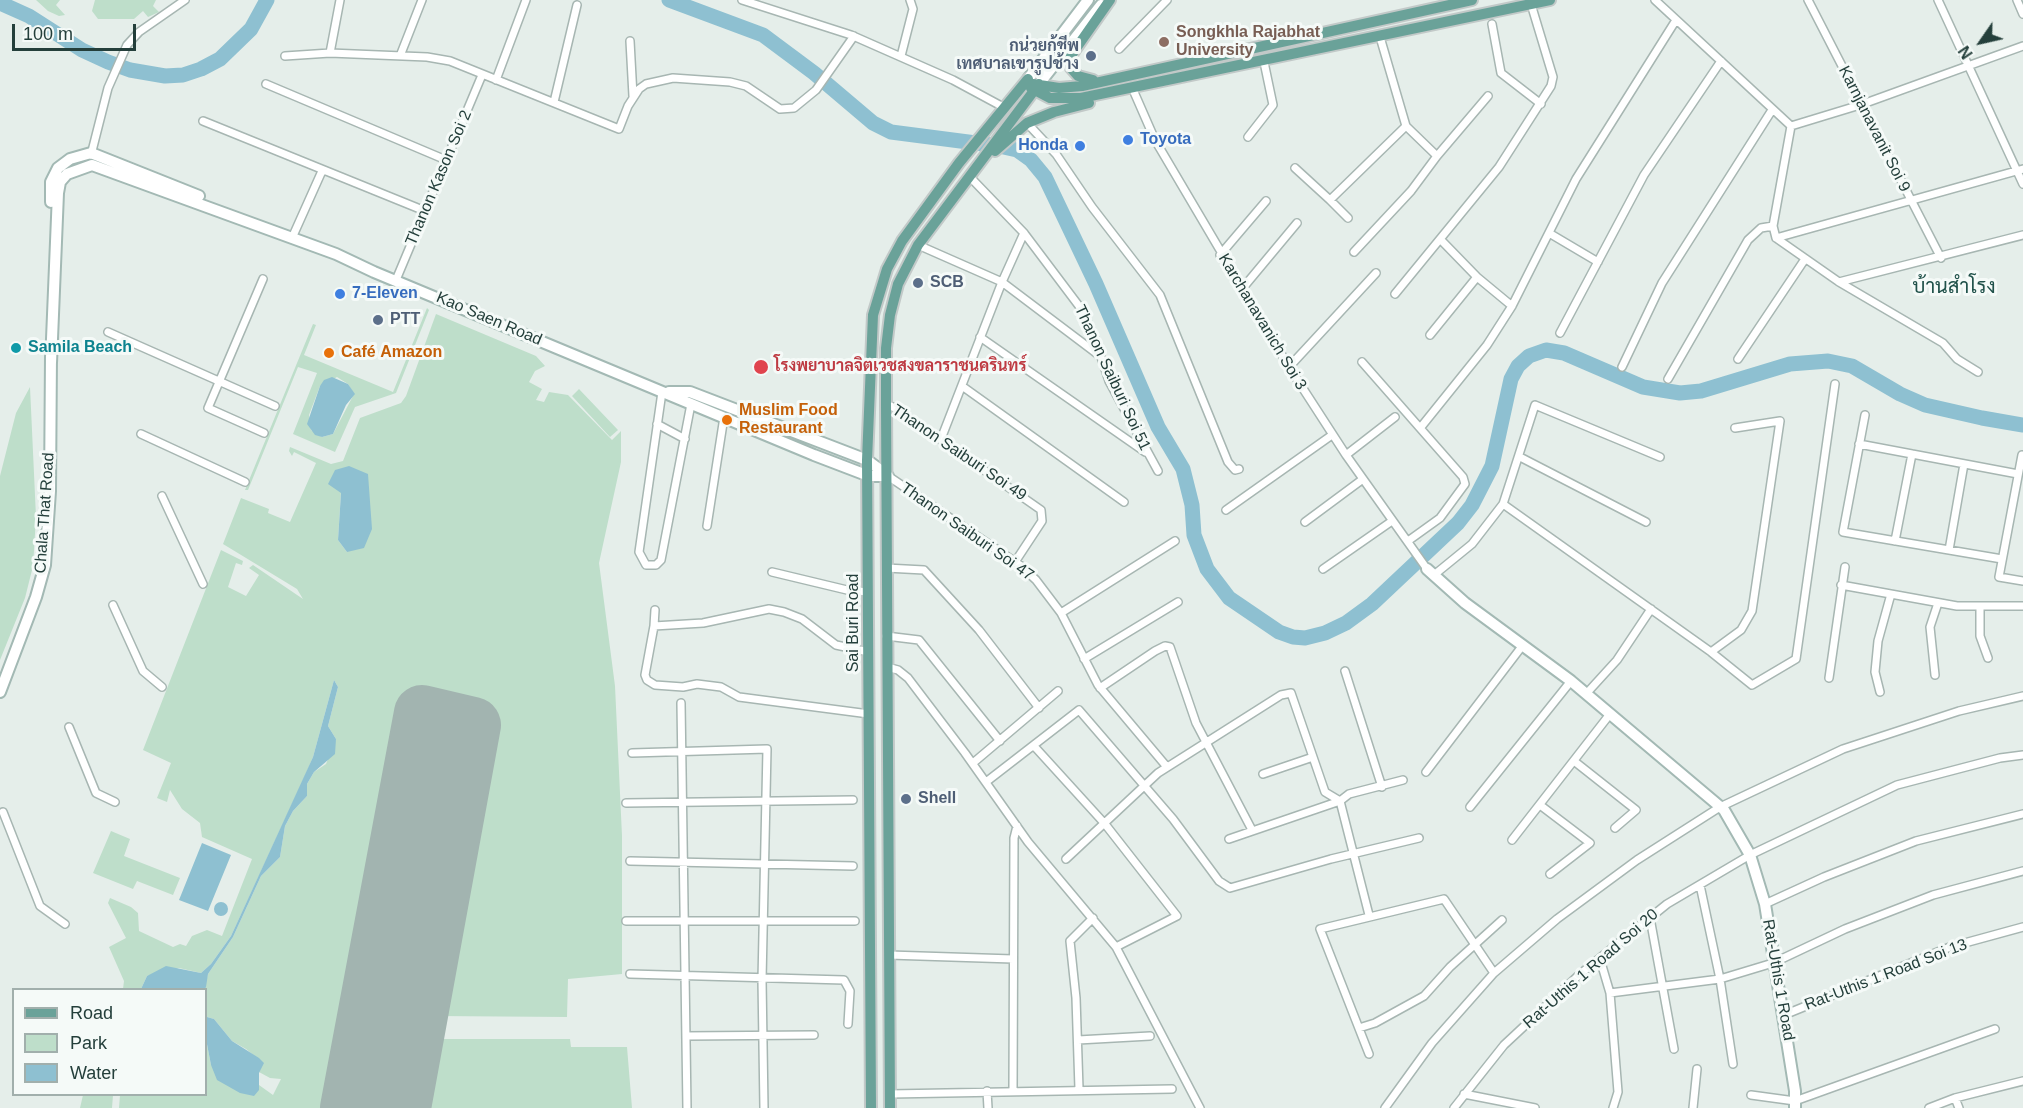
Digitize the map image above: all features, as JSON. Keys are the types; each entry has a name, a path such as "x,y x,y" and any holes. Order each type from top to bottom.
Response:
{"main road":[{"path":"1032,85 1088,0"},
{"path":"1032,85 1105,0"},
{"path":"1110,0 1073,50 1070,62 1071,68 1082,78 1110,79"},
{"path":"1032,85 1059,88 1110,79 1472,0"},
{"path":"1032,85 1050,98 1081,98 1264,62 1550,0"},
{"path":"1008,131 1054,112 1167,82"},
{"name":"Sai Buri Road","path":"871,1108 867,460 870,349 879,291 902,241 959,163 1016,96 1032,85"},
{"name":"Sai Buri Road","path":"890,1108 886,348 890,315 898,284 918,245 1008,131 1032,85"},
{"name":"Chala That Road","path":"0,692 36,597 45,565 50,491 51,182 58,168 70,159 92,159"},
{"name":"Kao Saen Road","path":"92,159 263,221 287,236 336,254 662,392 868,476"},
{"name":"Kao Saen Road","path":"662,392 690,392 867,460 888,476"},
{"path":"868,476 888,476"},
{"name":"Rat-Uthis 1 Road","path":"1431,572 1465,603 1571,681 1720,807 1750,855 1765,904 1773,963 1784,1015 1795,1104"}],"street":[{"path":"92,159 108,88 127,45 140,32 185,0"},
{"path":"330,53 339,0"},
{"path":"400,56 422,0"},
{"path":"496,80 526,0"},
{"path":"742,0 854,36 901,56 953,80 1002,112"},
{"path":"901,56 913,9 909,0"},
{"path":"1119,49 1167,0"},
{"path":"1655,0 1791,126"},
{"name":"Karnjanavanit Soi 9","path":"1808,0 1860,105 1941,258"},
{"path":"1938,0 2019,169 2023,184"},
{"path":"2017,0 2023,14"},
{"path":"554,102 577,4"},
{"path":"1395,294 1499,167 1551,87 1553,77 1531,4"},
{"path":"1421,427 1487,345 1512,306 1576,179 1676,20"},
{"path":"1492,24 1502,73 1541,104"},
{"path":"285,56 330,53 450,61 619,129 633,96 646,84 673,78 712,79 746,86 774,106 788,110 801,103 816,90 854,36"},
{"path":"1380,37 1406,126 1437,156"},
{"path":"630,41 633,96"},
{"path":"1791,126 1860,105 2023,46"},
{"path":"1560,333 1644,175 1721,61"},
{"path":"1248,137 1273,105 1264,62"},
{"name":"Thanon Kason Soi 2","path":"396,280 482,75"},
{"path":"266,84 446,160"},
{"name":"Karchanavanich Soi 3","path":"1134,92 1155,140 1288,368 1346,455 1431,572"},
{"path":"1354,252 1411,190 1488,96"},
{"path":"1622,367 1662,283 1772,110"},
{"path":"203,121 425,211"},
{"path":"1027,123 1056,154 1092,207 1160,295 1228,462 1234,470 1239,469"},
{"path":"1330,200 1406,126"},
{"path":"1791,126 1773,225 1776,238 1839,282 1943,343 1956,359 1978,372"},
{"path":"1295,168 1348,219"},
{"path":"1776,238 2019,169"},
{"path":"287,236 322,171"},
{"name":"Thanon Saiburi Soi 51","path":"971,175 1024,233 1079,306 1093,333 1109,381 1158,471"},
{"path":"1220,255 1266,201"},
{"path":"1242,289 1297,223"},
{"path":"1668,379 1748,240 1761,228 1773,225"},
{"path":"941,439 1002,282 1024,233"},
{"path":"1549,233 1598,262"},
{"path":"1839,282 1941,258 2023,235"},
{"path":"1441,240 1477,277 1512,306"},
{"path":"918,245 1002,282 1100,356"},
{"path":"1738,359 1805,259"},
{"path":"1288,368 1376,273"},
{"path":"1430,335 1477,277"},
{"path":"263,279 208,408 264,433"},
{"path":"108,332 275,406"},
{"path":"980,337 1147,454"},
{"path":"1362,362 1421,427 1463,477 1465,484 1440,518 1407,541"},
{"path":"1503,504 1711,652 1752,685 1796,659 1835,384"},
{"path":"962,386 1124,502"},
{"path":"662,392 639,552 646,565 656,565 661,560 691,404"},
{"name":"Thanon Saiburi Soi 49","path":"886,404 941,439 1041,510 1042,521 1015,562"},
{"path":"1431,572 1472,544 1503,504 1535,405 1660,457"},
{"path":"1865,415 1843,532 2002,559"},
{"path":"707,526 724,417"},
{"path":"1346,455 1395,417"},
{"path":"1711,652 1741,630 1752,611 1780,421 1735,428"},
{"path":"657,424 685,439"},
{"path":"141,434 245,482"},
{"path":"1226,510 1332,435"},
{"path":"1859,444 2018,474"},
{"path":"1895,541 1912,454"},
{"path":"2022,455 1999,577 2023,581"},
{"path":"1520,457 1646,522"},
{"path":"1949,550 1964,464"},
{"name":"Thanon Saiburi Soi 47","path":"888,476 1015,562 1036,580 1061,613 1100,688 1167,767"},
{"path":"1305,522 1363,479"},
{"path":"162,496 203,584"},
{"path":"1323,569 1392,520"},
{"path":"1061,613 1175,541"},
{"path":"1829,678 1845,567"},
{"path":"886,568 924,570 979,630 1039,708"},
{"path":"772,572 848,590 868,592"},
{"path":"1841,585 1938,603 1980,608 2023,606"},
{"path":"1880,692 1875,672 1878,641 1891,594"},
{"path":"1084,659 1178,602"},
{"path":"1935,675 1930,627 1938,603"},
{"path":"113,605 143,671 162,687"},
{"path":"1980,608 1980,636 1988,657"},
{"path":"1586,694 1617,660 1651,609"},
{"path":"655,610 645,675 655,685 683,687 697,684 721,687 739,698 869,714"},
{"path":"654,626 703,623 775,610 802,620 836,645 869,652"},
{"path":"886,636 919,640 1000,741"},
{"path":"1100,688 1168,645 1205,742 1251,830"},
{"path":"1426,772 1523,645"},
{"path":"887,667 898,670 908,678 973,763 1017,826 1116,947 1200,1108"},
{"path":"1345,671 1382,787"},
{"path":"1470,807 1571,681"},
{"path":"973,763 1058,691"},
{"path":"1066,859 1144,785 1167,767 1287,692 1291,693 1294,699 1325,792 1340,801 1369,915"},
{"path":"1385,1108 1432,1043 1494,973 1557,919 1637,860 1720,807 1843,749 1959,711 2023,696"},
{"path":"681,703 687,1108"},
{"path":"986,782 1079,710 1144,785 1220,881 1230,888 1419,838"},
{"path":"1512,840 1610,714"},
{"path":"69,727 96,793 115,802"},
{"path":"1034,746 1105,824 1177,916 1116,947"},
{"path":"632,753 767,749 762,980 764,1108"},
{"name":"Rat-Uthis 1 Road Soi 20","path":"1454,1108 1504,1045 1579,975 1667,904 1750,855 1897,785 2000,758 2023,755"},
{"path":"1263,774 1313,757"},
{"path":"1574,761 1636,810 1615,828"},
{"path":"1229,839 1340,801 1349,795 1403,780"},
{"path":"626,802 853,800"},
{"path":"1540,805 1590,843 1551,874"},
{"path":"3,812 40,906 65,924"},
{"path":"1765,904 1824,877 1916,841 2023,814"},
{"path":"1013,1090 1014,838 1017,826"},
{"path":"630,861 765,866 853,866"},
{"path":"1610,993 1720,979 1773,963 1845,929 1933,895 2023,871"},
{"path":"1700,885 1720,979 1733,1064"},
{"path":"1369,1054 1320,930 1369,915 1444,899 1474,947 1494,973"},
{"path":"1079,1089 1078,1040 1070,941 1093,918"},
{"path":"1650,918 1665,987 1674,1049"},
{"path":"626,921 686,919 855,921"},
{"path":"1359,1028 1375,1023 1424,996 1503,920"},
{"name":"Rat-Uthis 1 Road Soi 13","path":"1784,1015 1950,946 2023,927"},
{"path":"889,956 1013,959"},
{"path":"1600,959 1610,993 1618,1092 1612,1108"},
{"path":"630,974 762,980 844,980 850,991 848,1024"},
{"path":"1751,1095 1795,1104 1995,1029"},
{"path":"686,1036 814,1035"},
{"path":"1078,1040 1150,1036"},
{"path":"1693,1108 1697,1069"},
{"path":"1929,1108 1955,1098 2023,1081"},
{"path":"890,1094 1013,1090 1172,1089"},
{"path":"987,1091 988,1108"},
{"path":"1464,1094 1535,1108"},
{"path":"1955,1098 1959,1108"}],"green space":[{"path":"36,0 60,0 56,5 65,15 59,16 48,11"},
{"path":"95,0 156,0 153,6 159,12 148,17 143,11 134,19 98,19 92,11"},
{"path":"427,308 429,310 396,393 355,407 335,452 293,434 317,373 298,367 248,490 245,490 313,324 316,325 304,355 393,392","holes":["337,377 348,384 354,394 333,434 322,437 311,430 309,415 320,386"]},
{"path":"436,314 536,356 545,366 535,371 529,382 542,389 536,400 544,402 549,392 568,395 612,440 621,431 621,462 599,563 615,686 622,836 622,974 568,979 567,1017 435,1016 429,1014 481,722 418,707 343,1108 119,1108 120,1096 207,1096 207,1044 211,1065 259,1090 259,1085 273,1095 281,1079 270,1078 259,1072 263,1063 232,1041 214,1019 207,1017 207,988 204,988 208,974 233,937 261,876 280,857 285,826 293,811 307,796 307,784 314,772 326,764 336,739 328,726 338,687 334,680 313,757 304,778 231,936 211,964 201,973 179,968 147,976 141,988 123,988 124,981 109,947 126,938 108,903 110,898 131,907 138,913 139,931 173,947 180,944 186,946 192,936 207,930 222,936 252,859 202,837 200,823 182,809 170,790 167,802 157,798 171,763 143,750 221,550 243,561 242,565 236,563 228,587 246,596 259,575 249,568 253,565 303,599 297,589 223,544 241,498 269,509 268,513 290,522 316,463 294,452 292,456 289,451 290,447 331,464 343,461 360,418 401,403 406,396","holes":["341,492 347,552 338,540"]},
{"path":"30,387 36,517 33,566 25,598 0,660 0,476 16,413"},
{"path":"579,389 618,430 610,437 572,396"},
{"path":"111,831 130,839 124,856 180,878 173,895 137,881 133,889 93,873"},
{"path":"431,1039 570,1039 571,1047 627,1047 632,1108 412,1108 424,1044"},
{"path":"83,1096 113,1096 112,1108 80,1108"}],"water":[{"path":"332,377 348,384 355,394 346,405 333,434 322,437 315,435 307,424 320,386 324,380"},
{"path":"349,466 368,474 372,529 364,548 347,552 338,540 341,493 328,484 335,470"},
{"path":"334,680 338,687 328,726 336,739 335,754 314,772 307,784 307,796 293,811 285,826 280,857 261,876 233,937 208,974 206,987 141,988 147,976 166,966 201,973 211,964 231,936 313,757"},
{"path":"202,843 231,855 208,911 179,900"},
{"path":"221,902 226,904 228,909 226,914 221,916 216,914 214,909 216,904"},
{"path":"207,1017 214,1019 232,1041 264,1063 259,1073 259,1090 254,1096 240,1093 217,1080 207,1044"}],"waterway":[{"path":"0,3 29,16 82,50 108,62 130,70 165,76 183,75 220,59 251,29 267,0"},
{"path":"669,0 763,35 814,73 873,123 891,132 999,146 1017,150 1031,160 1045,177 1096,284 1158,427 1183,469 1192,505 1194,535 1207,569 1229,598 1279,632 1293,637 1305,638 1325,633 1346,623 1372,604 1458,523 1472,505 1492,466 1511,379 1518,366 1529,356 1546,350 1564,353 1643,387 1680,393 1701,391 1790,364 1828,361 1852,366 1900,394 1925,405 2023,425"}],"runway":[{"path":"348,1108 422,713 473,725 403,1108"}],"place":[{"name":"Songkhla Rajabhat University","path":"1164,42"},
{"name":"กน่วยกู้ชีพ เทศบาลเขารูปช้าง","path":"1091,56"},
{"name":"Toyota","path":"1128,140"},
{"name":"Honda","path":"1080,146"},
{"name":"SCB","path":"918,283"},
{"name":"7-Eleven","path":"340,294"},
{"name":"PTT","path":"378,320"},
{"name":"Samila Beach","path":"16,348"},
{"name":"Café Amazon","path":"329,353"},
{"name":"โรงพยาบาลจิตเวชสงขลาราชนครินทร์","path":"761,367"},
{"name":"Muslim Food Restaurant","path":"727,420"},
{"name":"Shell","path":"906,799"}],"district":[{"name":"บ้านสำโรง","path":"1954,287"}]}
